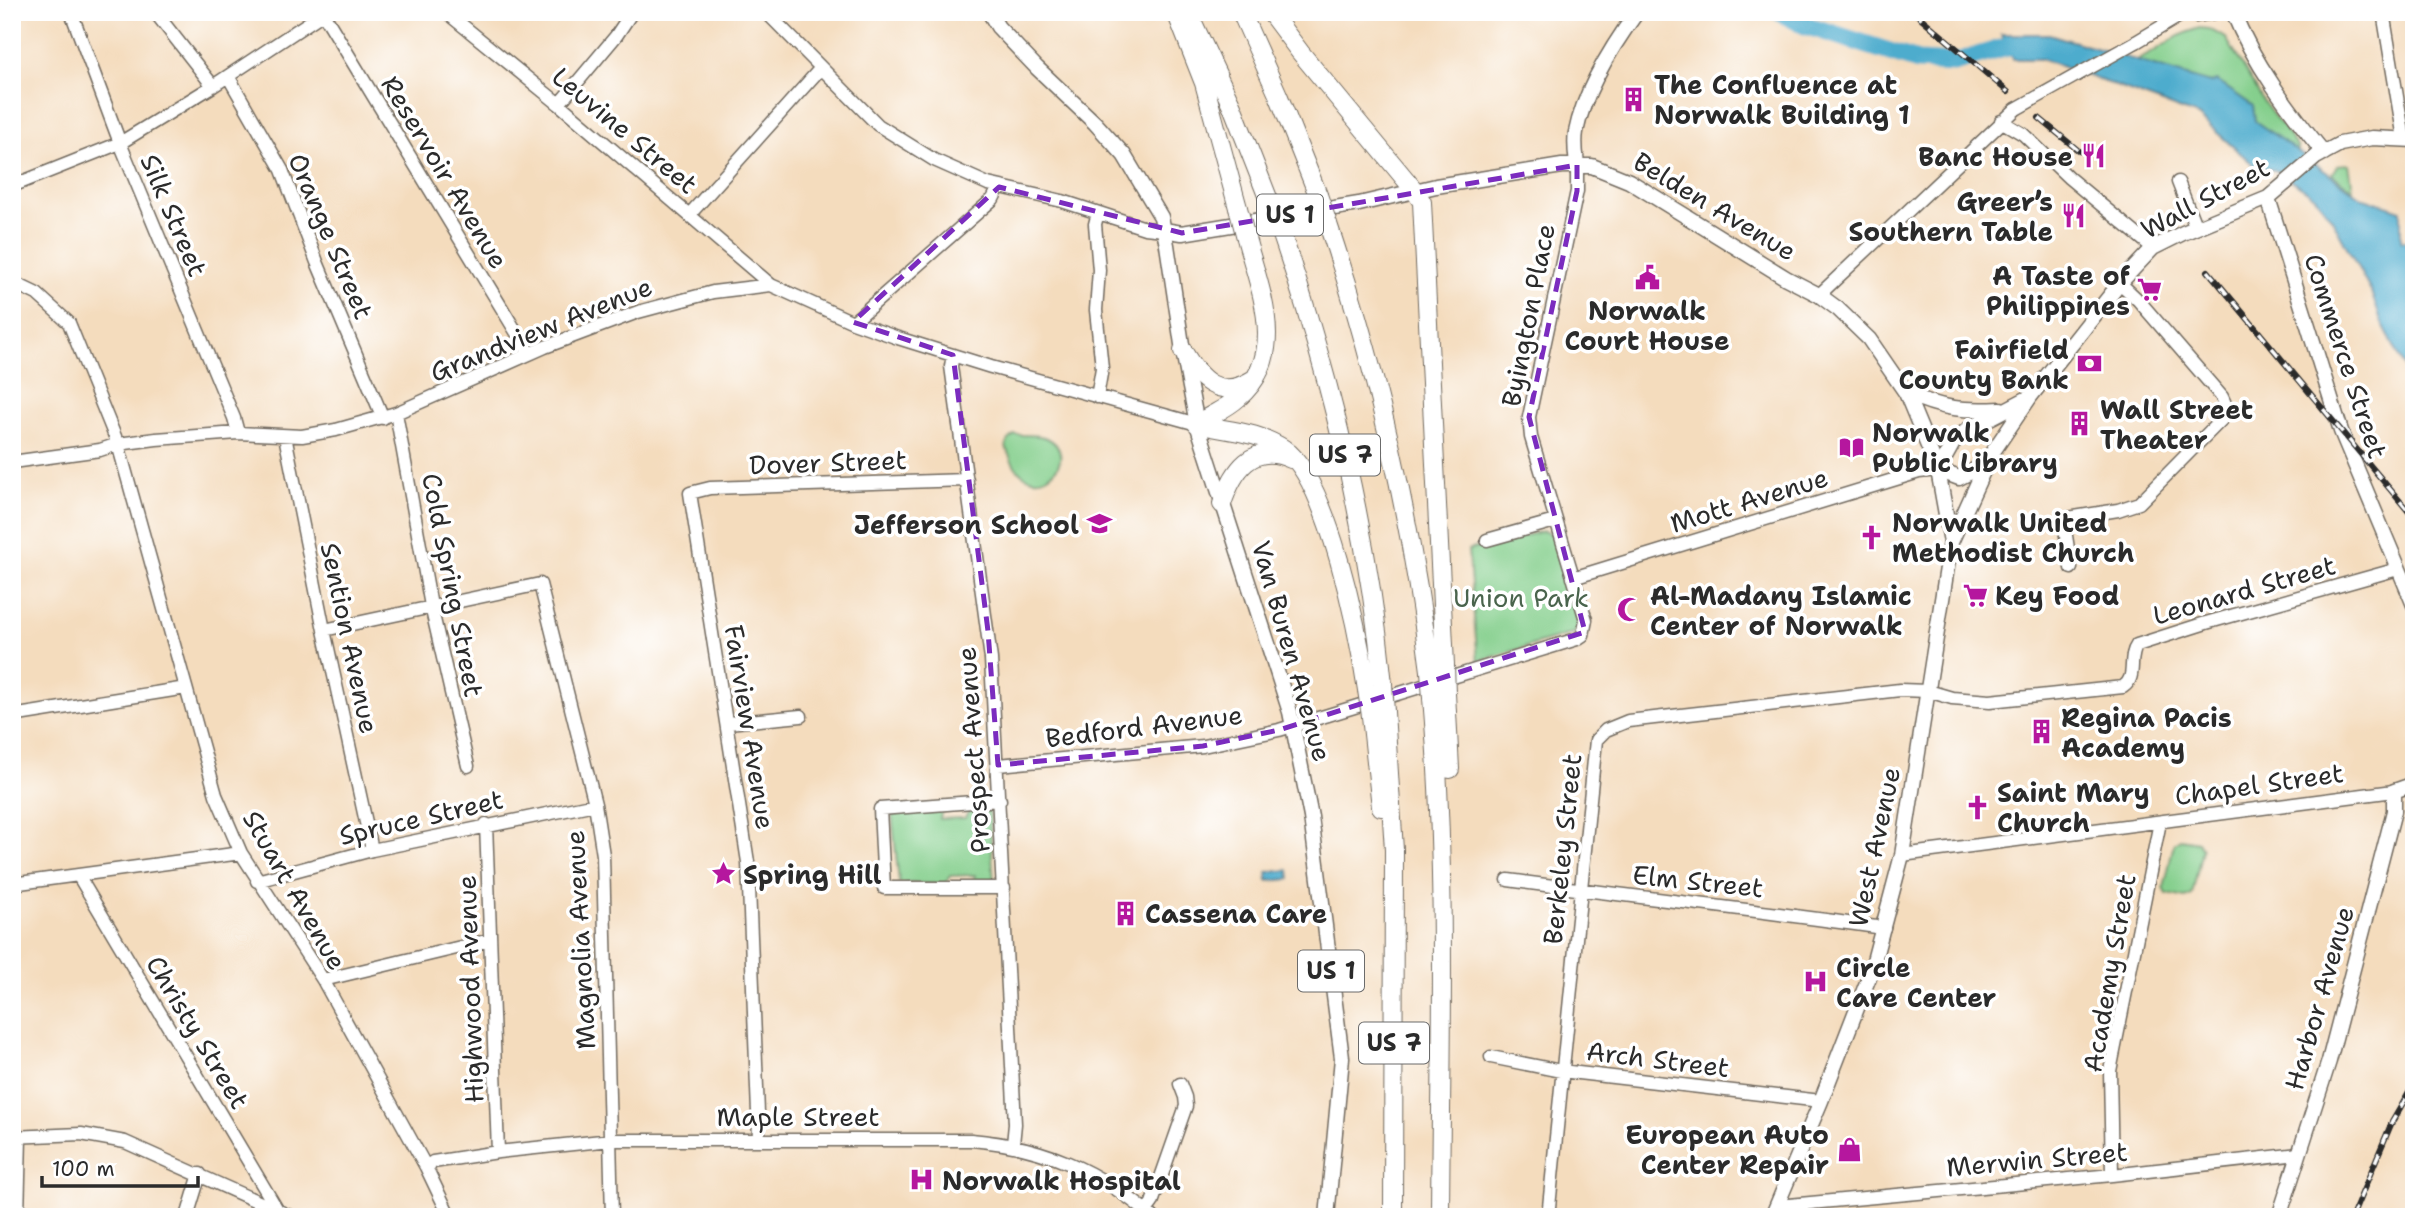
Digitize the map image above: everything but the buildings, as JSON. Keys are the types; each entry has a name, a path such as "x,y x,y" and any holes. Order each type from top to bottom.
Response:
{"highway":[{"path":"1176,12 1204,83 1269,330 1266,355 1257,376 1238,399 1197,424"},
{"name":"US 7","path":"1188,12 1232,106 1281,232 1320,356 1348,466 1369,578 1375,687 1393,813 1393,1217"},
{"name":"US 7","path":"1241,12 1318,195 1367,349 1389,434 1437,668 1443,950 1440,1217"},
{"path":"1270,12 1422,202 1433,441 1437,668"},
{"path":"1183,351 1200,378 1219,387 1240,387 1257,376"},
{"path":"1197,424 1267,439 1285,449 1300,464 1320,506 1342,571 1375,687"},
{"path":"1222,504 1233,477 1251,458 1275,454 1300,464"}],"main road":[{"name":"Van Buren Avenue","path":"989,12 998,27 1124,155 1161,217 1197,424 1294,726 1313,830 1342,1058 1327,1217"},
{"path":"1577,165 1576,133 1589,96 1609,56 1637,12"},
{"path":"2234,12 2250,47 2320,155"},
{"name":"Wall Street","path":"1951,542 1990,456 2030,397 2120,283 2153,248 2269,198 2320,155 2340,144 2372,138 2409,139"},
{"name":"Belden Avenue","path":"1164,230 1182,233 1577,165 1599,168 1629,181 1838,309 1869,339 1906,393 1938,470"},
{"name":"Commerce Street","path":"2269,198 2341,431 2414,605"},
{"name":"Wall Street","path":"1906,393 1936,406 1968,411 2005,409"},
{"name":"Wall Street","path":"1990,456 1976,469 1959,478 1938,470 1953,443 1967,430 2030,397"},
{"name":"West Avenue","path":"1775,1211 1871,972 1902,855 1951,542 1938,470"},
{"name":"Chapel Street","path":"2394,790 2414,784"},
{"name":"Harbor Avenue","path":"2279,1217 2329,1061 2358,955 2394,811 2394,790"}],"street":[{"name":"Silk Street","path":"71,12 120,143 229,405 238,433"},
{"path":"155,12 213,86"},
{"name":"Leuvine Street","path":"446,12 690,214 771,285"},
{"path":"559,104 616,36 632,12"},
{"path":"766,12 878,125 933,160 999,187 1050,198 1145,228 1164,230"},
{"path":"1819,295 2016,109 2185,13 2195,16 2219,12"},
{"path":"2383,12 2409,139"},
{"path":"12,186 120,143 324,13"},
{"name":"Reservoir Avenue","path":"324,13 529,354"},
{"path":"690,214 820,69"},
{"name":"Orange Street","path":"228,76 282,170 383,418"},
{"path":"2001,121 2023,134 2069,178 2153,248"},
{"name":"Byington Place","path":"1577,165 1577,191 1529,417 1531,437 1586,620 1583,635"},
{"path":"2178,182 2196,228"},
{"path":"853,322 993,199 999,187"},
{"path":"1097,397 1102,368 1096,310 1099,270 1095,224 1098,213"},
{"name":"Stuart Avenue","path":"13,280 37,294 69,323 118,444 216,795 241,853 323,980 426,1167 450,1217"},
{"path":"2071,568 2064,523 2067,519 2118,510 2139,503 2223,418 2227,408 2215,389 2139,301 2120,283"},
{"path":"771,285 853,322 953,355 1197,424"},
{"name":"Grandview Avenue","path":"12,462 100,450 118,444 238,433 302,436 336,430 383,418 591,329 680,299 771,285"},
{"name":"Prospect Avenue","path":"953,355 951,366 988,631 1000,800 1015,1124 1013,1144"},
{"name":"Cold Spring Street","path":"396,413 431,606 468,766"},
{"name":"Sention Avenue","path":"285,436 372,850"},
{"name":"Mott Avenue","path":"1573,578 1919,472 1938,470"},
{"name":"Dover Street","path":"690,493 710,488 967,480"},
{"name":"Fairview Avenue","path":"690,493 748,862 759,1138"},
{"path":"1486,540 1555,521"},
{"name":"Leonard Street","path":"1928,691 1952,698 1990,701 2123,687 2129,683 2132,675 2132,653 2137,645 2398,569"},
{"name":"Magnolia Avenue","path":"431,606 540,584 595,804 603,855 612,1217"},
{"path":"324,630 431,606"},
{"name":"Bedford Avenue","path":"998,765 1203,746 1294,726 1583,635"},
{"path":"12,716 186,688"},
{"name":"Berkeley Street","path":"1548,1217 1596,740 1606,730 1628,721 1900,690 1928,691"},
{"path":"728,723 801,716"},
{"name":"Chapel Street","path":"1902,855 2394,790"},
{"path":"1000,800 880,809 880,822 884,888 1004,888"},
{"name":"Spruce Street","path":"257,881 372,850 486,824 595,804"},
{"name":"Academy Street","path":"2112,1175 2110,1071 2160,822"},
{"name":"Highwood Avenue","path":"486,824 498,1152"},
{"path":"12,884 241,853"},
{"name":"Christy Street","path":"78,875 278,1211"},
{"name":"Elm Street","path":"1508,880 1884,928"},
{"path":"323,980 491,940"},
{"name":"Arch Street","path":"1491,1057 1561,1071 1821,1101"},
{"path":"1150,1214 1186,1106 1180,1084"},
{"path":"18,1217 16,1137 81,1135 109,1138 141,1148 292,1217"},
{"name":"Maple Street","path":"426,1167 433,1162 498,1152 611,1140 971,1140 1013,1144 1057,1157 1119,1189 1150,1214"},
{"name":"Merwin Street","path":"1775,1211 2299,1154"},
{"path":"187,1217 200,1174"}],"highlighted area":[{"path":"1577,165 1577,191 1529,417 1585,632 1279,730 1203,746 998,765 988,631 953,355 853,322 999,187 1182,233"}],"green space":[{"path":"2199,28 2209,29 2226,38 2265,104 2298,148 2298,153 2255,121 2253,106 2217,81 2211,83 2136,62 2179,36"},
{"path":"2349,164 2353,190 2332,174 2337,165"},
{"path":"1014,435 1047,438 1058,447 1060,457 1057,468 1038,479 1026,477 1015,466 1006,446"},
{"name":"Union Park","path":"1543,531 1553,535 1580,626 1574,633 1478,661 1468,550"},
{"path":"989,806 994,884 973,884 975,875 950,876 945,884 899,883 892,814 942,809 940,819 965,818 971,807"},
{"path":"2180,839 2198,842 2202,849 2192,895 2186,898 2167,894 2164,888 2174,843"}],"water":[{"path":"2001,34 2049,34 2210,83 2217,81 2253,106 2255,121 2361,197 2401,210 2401,241 2414,242 2414,385 2382,323 2371,292 2332,219 2315,196 2277,171 2254,165 2198,116 2042,59 2012,59"},
{"path":"1289,870 1290,879 1268,881 1267,872"}],"waterway":[{"path":"1780,12 1805,25 1918,61 1954,63 2007,47 2033,46"}],"railway":[{"path":"1914,12 2008,92"},
{"path":"2039,118 2079,151"},
{"path":"2208,271 2414,518"},
{"path":"2352,1217 2392,1122 2414,1084"}],"place":[{"name":"The Confluence at Norwalk Building 1","path":"1634,99"},
{"name":"Banc House","path":"2093,156"},
{"name":"Greer’s Southern Table","path":"2073,216"},
{"name":"Norwalk Court House","path":"1647,278"},
{"name":"A Taste of Philippines","path":"2150,290"},
{"name":"Fairfield County Bank","path":"2089,364"},
{"name":"Wall Street Theater","path":"2080,424"},
{"name":"Norwalk Public Library","path":"1852,447"},
{"name":"Jefferson School","path":"1099,524"},
{"name":"Norwalk United Methodist Church","path":"1872,537"},
{"name":"Key Food","path":"1975,595"},
{"name":"Al-Madany Islamic Center of Norwalk","path":"1630,610"},
{"name":"Regina Pacis Academy","path":"2041,732"},
{"name":"Saint Mary Church","path":"1977,807"},
{"name":"Spring Hill","path":"723,874"},
{"name":"Cassena Care","path":"1125,913"},
{"name":"Circle Care Center","path":"1816,982"},
{"name":"European Auto Center Repair","path":"1849,1149"},
{"name":"Norwalk Hospital","path":"922,1180"}]}
